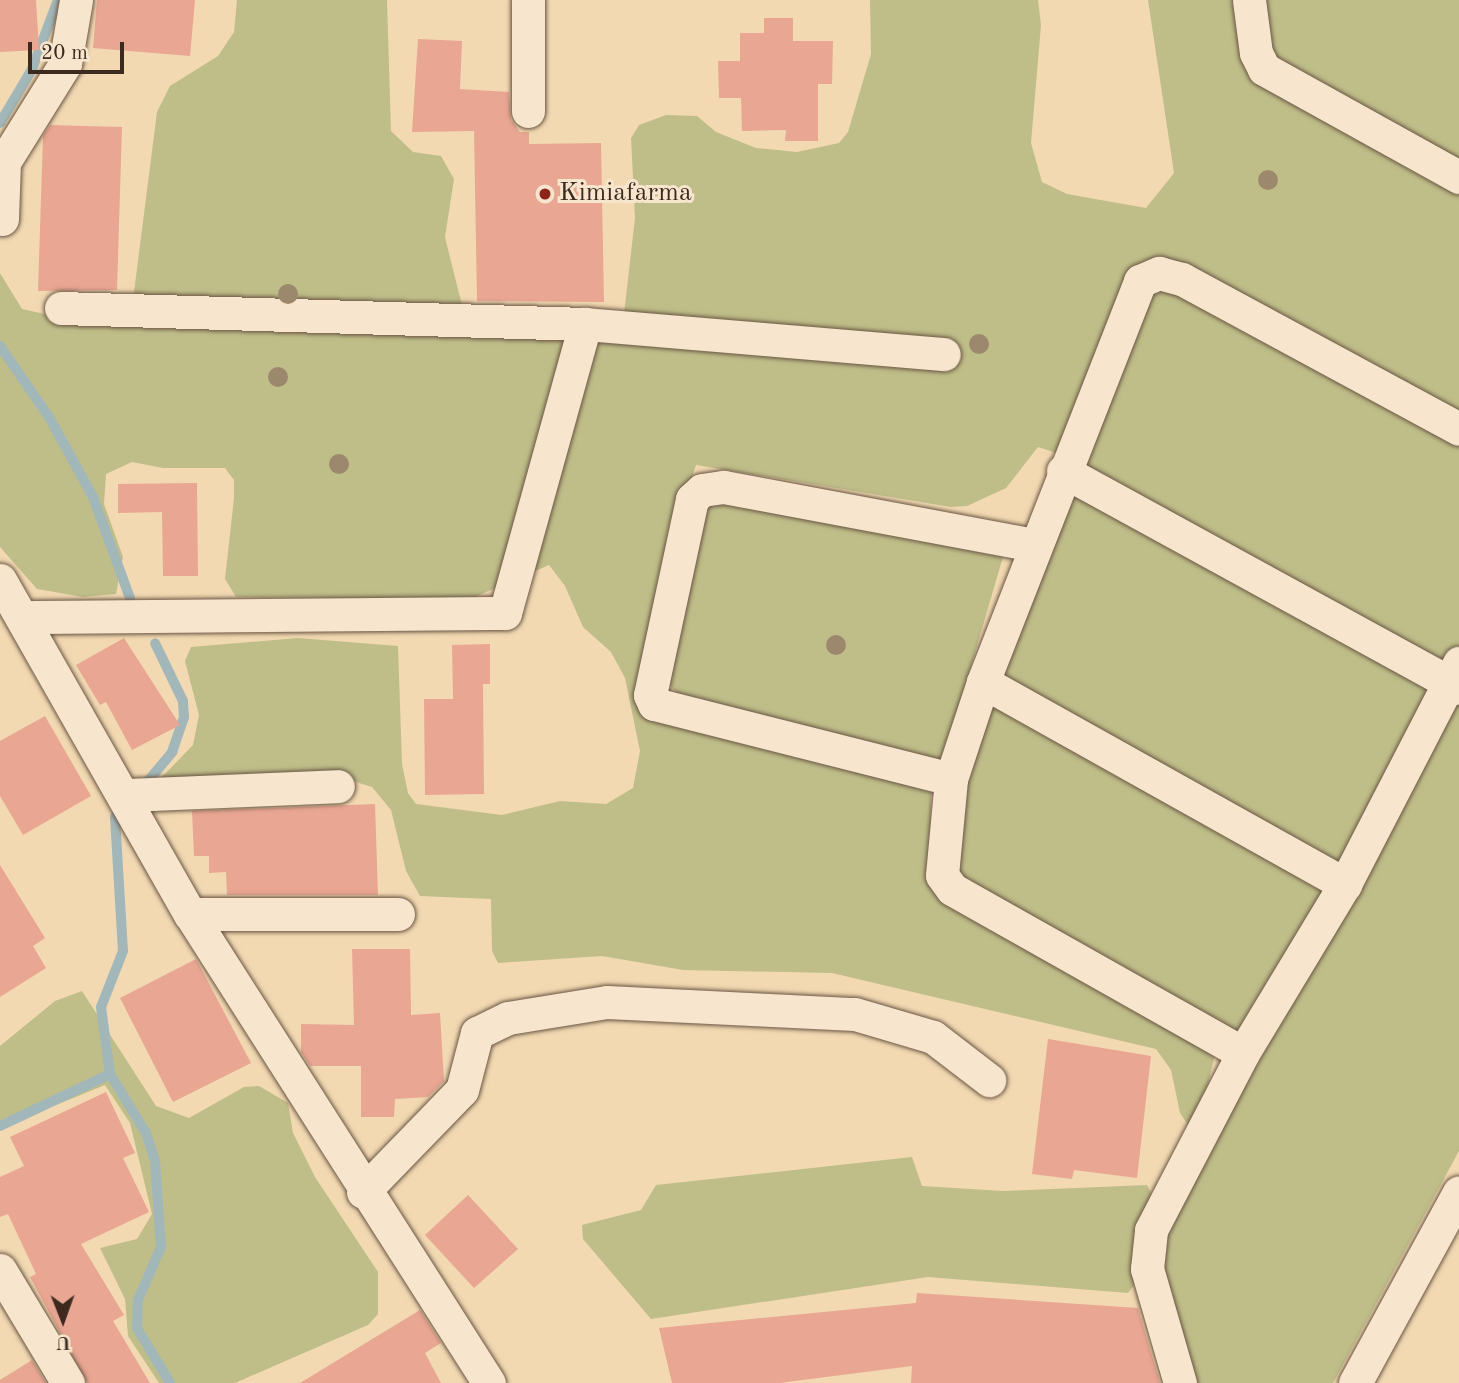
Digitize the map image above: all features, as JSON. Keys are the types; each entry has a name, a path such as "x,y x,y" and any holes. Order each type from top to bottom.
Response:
{"street":[{"path":"2,219 5,162 65,64 76,0"},
{"path":"528,0 528,111"},
{"path":"1249,0 1264,69 1459,177"},
{"path":"1243,1053 952,889 942,875 941,859 951,779 983,681 1063,471 1140,281 1159,274 1182,279 1459,429"},
{"path":"61,309 585,324 944,354"},
{"path":"26,617 505,613 585,324"},
{"path":"1063,471 1456,678 1345,884 1243,1053 1151,1230 1147,1269 1167,1320 1181,1383"},
{"path":"951,779 654,704 650,695 692,499 702,490 724,487 1034,545"},
{"path":"0,580 26,617 190,914 363,1192 489,1383"},
{"path":"983,681 1345,884"},
{"path":"126,795 338,786"},
{"path":"190,914 397,914"},
{"path":"363,1192 462,1090 477,1033 508,1018 607,1002 855,1014 933,1037 989,1080"},
{"path":"1355,1383 1459,1192"},
{"path":"0,1270 68,1383"}],"shaded area":[{"path":"237,0 387,0 391,131 413,152 441,156 454,179 445,237 465,317 492,325 551,327 583,326 624,314 635,218 631,138 639,125 666,115 697,116 716,132 756,148 797,152 839,143 848,132 871,54 870,0 1038,0 1041,25 1031,143 1042,182 1067,194 1146,208 1174,173 1148,0 1459,0 1459,676 1444,667 1335,878 1237,1034 958,882 951,871 963,771 1069,480 1081,465 1075,459 1038,447 1006,488 967,506 951,507 696,465 679,516 645,660 643,703 726,736 931,792 930,879 944,898 1216,1049 1204,1102 1188,1125 1180,1113 1171,1070 1156,1049 832,973 683,970 602,956 498,963 492,951 491,899 420,896 406,871 391,810 372,787 343,778 278,774 175,790 159,780 193,745 199,715 185,661 191,647 298,638 398,646 402,764 408,793 416,804 502,815 560,801 606,804 633,788 640,751 625,678 611,652 583,627 565,586 549,565 470,599 236,597 225,579 234,480 225,468 163,468 132,462 106,474 104,504 123,557 116,594 83,597 37,589 0,547 0,273 22,309 85,323 114,321 133,300 157,112 170,86 218,56 234,32"},
{"path":"705,499 1003,557 942,765 687,705 663,677"},
{"path":"1459,684 1459,1151 1333,1383 1191,1383 1157,1267 1161,1233"},
{"path":"82,991 156,1106 189,1118 244,1087 259,1086 288,1103 293,1133 315,1177 378,1272 378,1314 368,1325 235,1383 159,1383 128,1336 125,1299 100,1248 137,1239 152,1214 130,1123 105,1085 0,1128 0,1046 55,1001"},
{"path":"912,1157 922,1186 1003,1191 1147,1185 1154,1198 1135,1284 1128,1293 928,1277 651,1319 583,1239 582,1225 641,1210 656,1185"}],"building":[{"path":"0,0 36,0 39,50 0,52"},
{"path":"97,0 195,0 190,56 93,48"},
{"path":"764,18 793,18 793,41 833,41 832,84 818,84 818,141 785,141 786,130 742,131 741,98 719,98 718,61 740,61 740,33 764,33"},
{"path":"418,39 462,41 460,89 509,92 511,120 520,132 529,132 529,144 601,143 604,302 477,301 474,131 412,132"},
{"path":"50,125 122,127 117,290 38,291 43,136"},
{"path":"197,483 198,576 163,576 162,512 118,513 118,484"},
{"path":"124,638 180,725 132,750 106,702 100,705 76,665"},
{"path":"490,644 490,684 483,684 484,794 425,795 424,699 453,699 452,645"},
{"path":"45,716 91,796 23,835 0,796 0,741"},
{"path":"375,804 378,895 227,895 226,872 209,873 209,856 194,856 192,811"},
{"path":"0,865 45,938 33,946 46,968 0,997"},
{"path":"352,949 410,949 411,1015 440,1013 444,1081 428,1097 395,1099 394,1117 361,1117 361,1066 310,1066 301,1052 301,1024 354,1025"},
{"path":"196,959 251,1063 173,1102 120,998"},
{"path":"1048,1039 1151,1056 1137,1178 1074,1170 1072,1179 1032,1174"},
{"path":"106,1092 135,1153 123,1158 149,1212 81,1244 124,1315 113,1321 150,1383 87,1383 30,1277 36,1274 8,1214 0,1217 0,1177 24,1166 10,1137"},
{"path":"468,1195 518,1249 474,1288 425,1235"},
{"path":"917,1293 1138,1308 1160,1383 911,1383 912,1366 779,1383 672,1383 659,1328 916,1303"},
{"path":"420,1310 441,1343 425,1353 441,1383 300,1383"},
{"path":"32,1360 46,1383 0,1383 0,1380"}],"waterway":[{"path":"0,123 32,69 58,0"},
{"path":"0,346 49,417 93,497 130,598"},
{"path":"148,781 172,752 184,717 183,701 155,643"},
{"path":"115,817 123,951 101,1007 110,1074 146,1133 155,1161 161,1247 138,1300 137,1328 170,1383"},
{"path":"0,1126 110,1074"}],"place":[{"name":"Kimiafarma","path":"545,194"}]}
